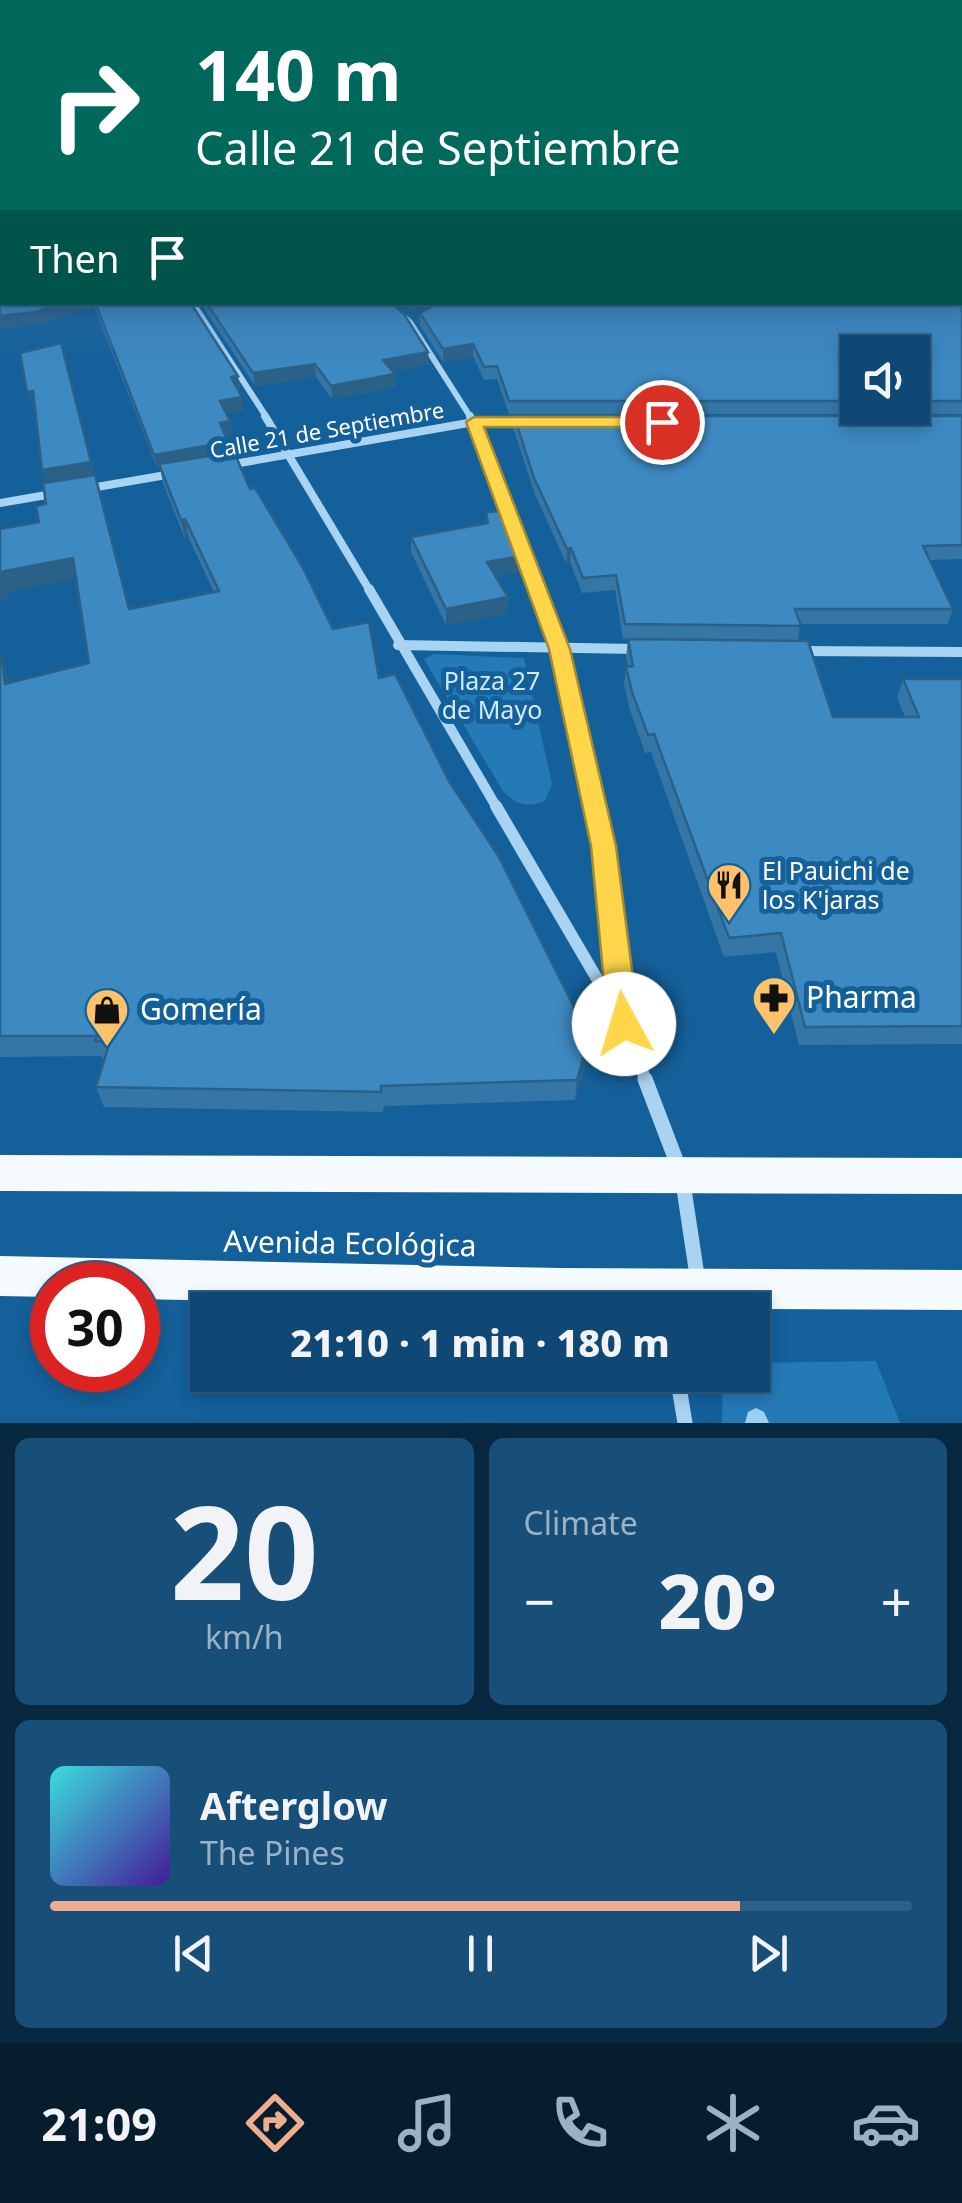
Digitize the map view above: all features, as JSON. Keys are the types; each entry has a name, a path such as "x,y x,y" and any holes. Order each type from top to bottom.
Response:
{"main road":[{"path":"0,1173 962,1176"},
{"name":"Avenida Ecológica","path":"0,1276 484,1292"},
{"name":"Avenida Ecológica","path":"770,1296 962,1290"}],"street":[{"path":"194,305 290,454 398,645 624,1024 682,1176 695,1292"},
{"path":"389,305 410,322 474,422 559,649 604,846 624,1024"},
{"path":"410,322 424,316"},
{"name":"Calle 21 de Septiembre","path":"212,467 474,422 533,422"},
{"path":"0,503 174,474"},
{"path":"398,645 655,650"},
{"path":"789,650 962,652"},
{"path":"681,1392 686,1423"}],"green space":[{"name":"Plaza 27 de Mayo","path":"434,654 524,658 552,784 545,801 522,804 503,791 424,659"},
{"path":"876,1361 900,1423 722,1423 723,1392 770,1392 770,1363"}],"building":[{"path":"0,305 56,305 36,312 0,316"},
{"path":"96,305 192,305 238,376 231,377 242,397 220,401 230,421 220,423 228,442 154,455"},
{"path":"208,305 394,305 404,314 428,352 383,360 395,374 331,386 315,364 253,373"},
{"path":"435,305 962,305 962,401 930,401 930,335 840,335 840,401 509,401 497,366 484,367 473,344 443,349 420,313"},
{"path":"61,343 91,462 42,470 33,391 27,392 20,353"},
{"path":"514,416 840,416 840,425 930,425 930,416 962,416 962,545 923,546 953,609 795,609 801,626 625,624 616,575 583,578 534,478"},
{"path":"234,452 250,489 255,488 302,566 333,629 369,622 379,678 395,674 449,781 499,857 589,1037 577,1080 381,1086 381,1092 96,1087 110,1041 95,1041 97,1036 0,1036 0,660 5,684 89,663 73,558 0,572 0,529 39,522 36,506 46,504 43,483 95,475 129,609 219,591 185,519 181,520 159,464"},
{"path":"505,511 522,556 487,562 508,597 446,609 411,537 488,523 486,512"},
{"path":"628,639 808,641 833,717 919,717 903,679 962,679 962,1026 805,1027 781,933 729,938 654,734 648,735 632,692 626,667 633,666"}],"place":[{"name":"El Pauichi de los K'jaras","path":"729,923"},
{"name":"Pharma","path":"774,1036"},
{"name":"Gomería","path":"107,1048"}],"route":[{"path":"624,1024 604,846 559,649 474,422 662,422"}]}
